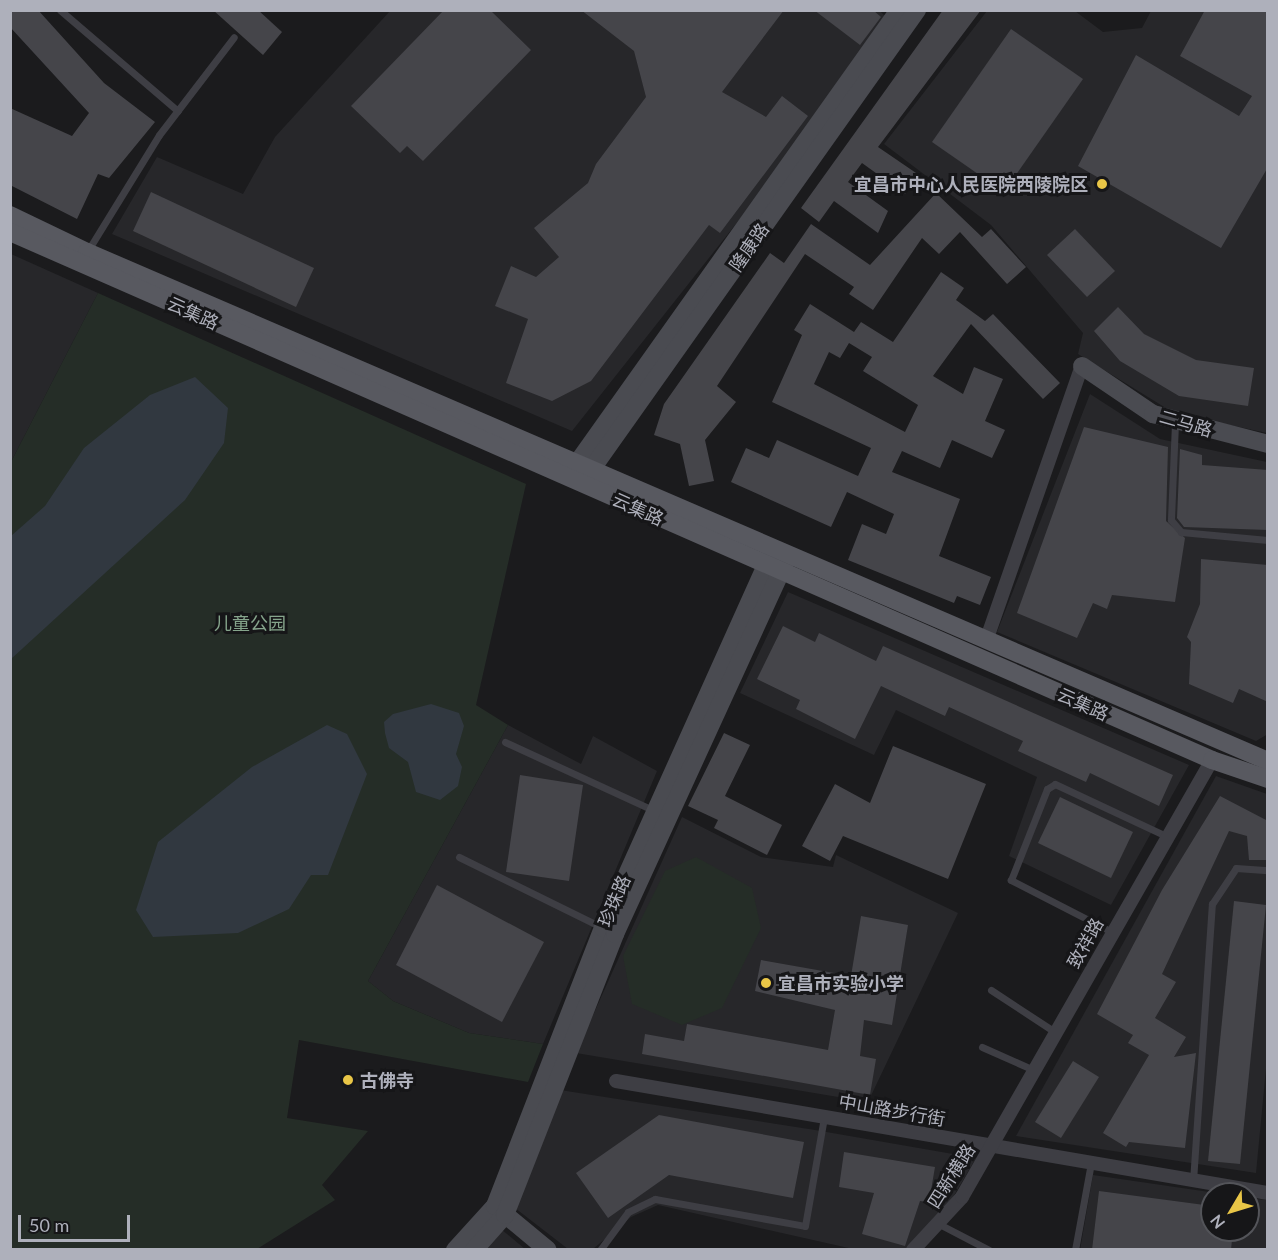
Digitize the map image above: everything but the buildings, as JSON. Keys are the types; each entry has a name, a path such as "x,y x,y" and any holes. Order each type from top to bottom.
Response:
{"main road":[{"name":"隆康路","path":"578,474 899,10"},
{"name":"隆康路","path":"578,474 917,10"},
{"name":"云集路","path":"10,215 578,474 774,569 1212,760 1268,779"},
{"name":"云集路","path":"10,232 578,474 781,551 1268,761"},
{"name":"二马路","path":"1082,366 1153,414 1175,423 1268,444"},
{"name":"珍珠路","path":"474,1250 500,1210 606,955 781,551"},
{"name":"珍珠路","path":"455,1250 500,1210 603,928 653,810 774,569"},
{"path":"500,1210 548,1250"}],"street":[{"path":"986,641 1082,366"},
{"name":"致祥路","path":"991,1146 1166,836 1212,760"},
{"name":"中山路步行街","path":"616,1081 1268,1193"},
{"name":"四新横路","path":"913,1250 941,1224 991,1146"}],"lane":[{"path":"60,10 178,111"},
{"path":"87,252 178,111 234,37"},
{"path":"1175,423 1171,520 1181,532 1268,540"},
{"path":"505,742 653,810"},
{"path":"1112,932 1011,880 1047,789 1055,784 1166,836"},
{"path":"459,857 603,928"},
{"path":"1193,1181 1212,904 1236,868 1268,870"},
{"path":"991,990 1055,1032"},
{"path":"982,1047 1034,1070"},
{"path":"600,1250 628,1212 656,1199 805,1226 824,1117"},
{"path":"1075,1250 1091,1163"},
{"path":"941,1224 989,1250"}],"shaded area":[{"path":"879,10 885,16 758,196 572,431 112,234 157,157 243,194 275,137 390,11"},
{"name":"宜昌市中心人民医院西陵院区","path":"987,11 1075,11 1103,32 1142,28 1151,11 1267,11 1267,433 1174,413 1078,354 1083,333 991,225 884,144"},
{"path":"11,254 98,293 11,462"},
{"path":"195,377 228,408 224,443 185,500 11,659 11,536 45,506 84,448 150,395"},
{"path":"1090,394 1160,439 1267,462 1268,734 1256,741 997,632"},
{"path":"788,592 1189,765 1111,905 1009,856 1037,777 896,710 874,755 740,693"},
{"path":"431,704 459,713 464,726 456,754 462,767 458,786 440,800 416,792 408,762 389,748 385,733 384,722 393,714"},
{"path":"327,725 347,734 367,774 328,875 311,875 289,909 238,933 153,937 136,910 158,842 252,767"},
{"path":"508,725 581,764 593,736 657,771 543,1044 469,1033 393,1001 368,981"},
{"path":"1216,776 1267,794 1268,1048 1256,1173 1016,1136"},
{"name":"宜昌市实验小学","path":"682,817 761,857 833,867 836,855 958,913 868,1102 576,1053"},
{"path":"560,1090 976,1158 939,1221 905,1249 853,1249 658,1205 631,1217 593,1249 568,1249 515,1208"},
{"path":"1093,1175 1200,1191 1200,1242 1260,1242 1260,1199 1267,1200 1267,1249 1080,1250"},
{"path":"501,1229 525,1249 486,1250"}],"green space":[{"name":"儿童公园","path":"98,293 526,484 476,705 508,725 368,981 393,1001 469,1033 543,1044 528,1082 299,1040 287,1118 368,1131 322,1185 335,1200 257,1249 11,1249 11,462"},
{"path":"696,857 752,888 761,928 722,1008 682,1025 632,1004 623,956 665,871"}],"place":[{"name":"宜昌市中心人民医院西陵院区","path":"1102,184"},
{"name":"宜昌市实验小学","path":"766,983"},
{"name":"古佛寺","path":"348,1080"}]}
